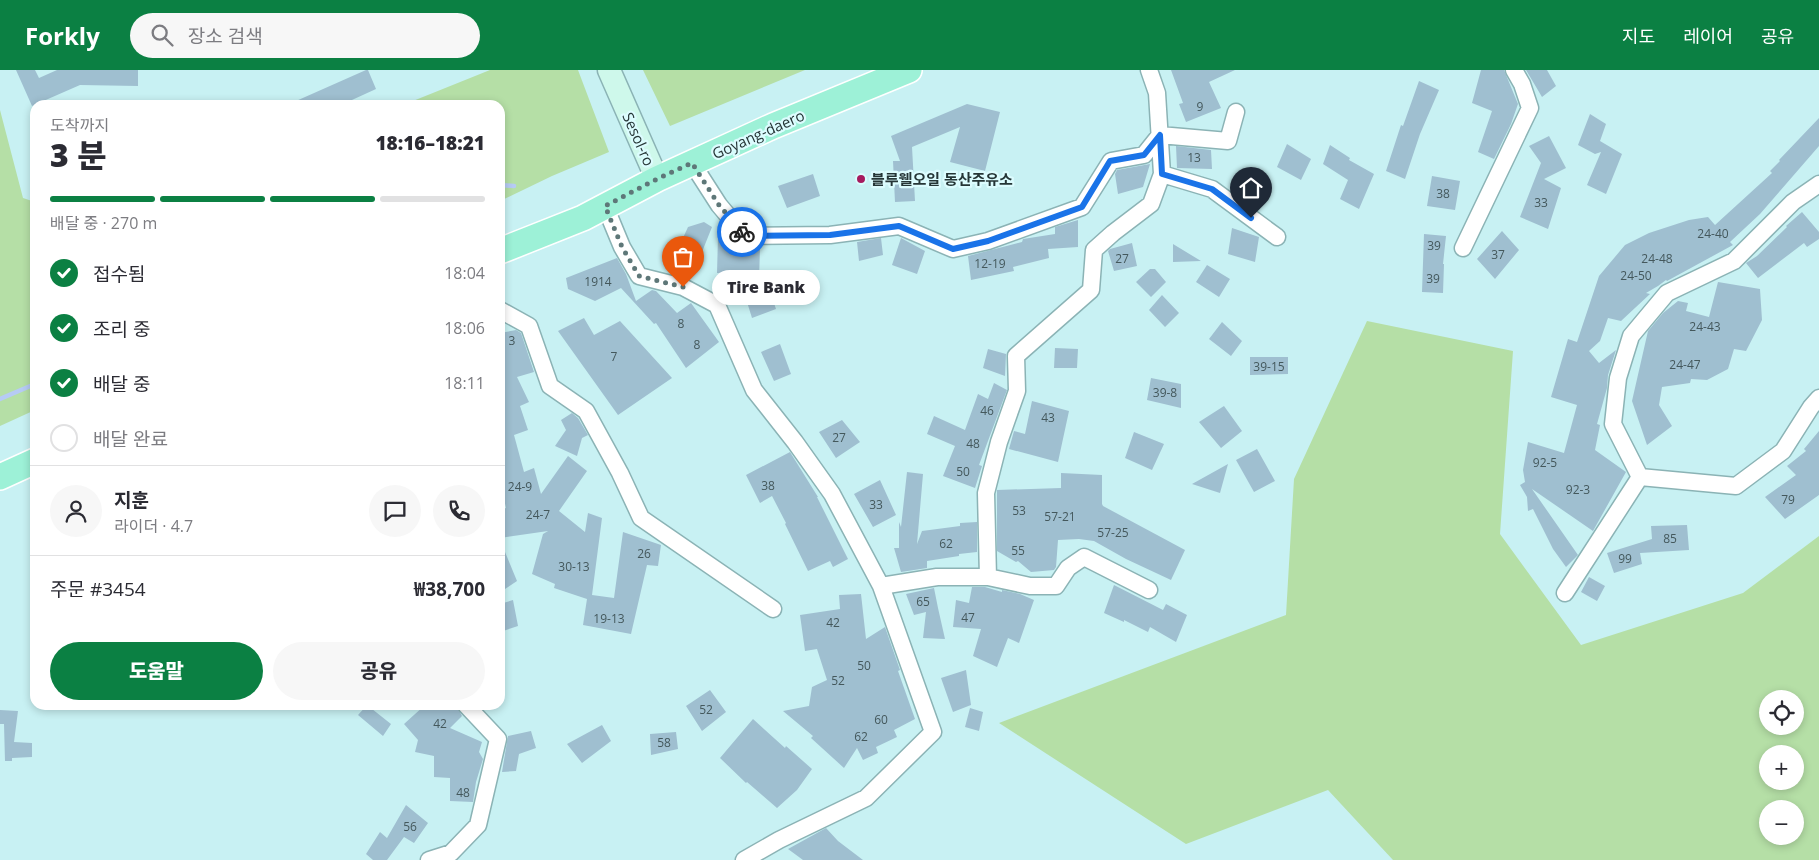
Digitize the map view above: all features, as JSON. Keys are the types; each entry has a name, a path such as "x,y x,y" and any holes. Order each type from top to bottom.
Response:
{"main road":[{"name":"Goyang-daero","path":"505,249 582,218 657,179 773,126 909,70"},
{"path":"0,477 30,463"}],"street":[{"name":"Sesol-ro","path":"609,70 657,179"},
{"path":"988,577 986,493 999,442 1016,391 1016,356 1091,290 1094,250 1112,233 1151,204 1162,174 1157,92 1149,70"},
{"path":"1463,248 1530,108 1522,84 1514,70"},
{"path":"1160,135 1228,141 1236,112"},
{"path":"692,163 719,205 745,236 830,235 899,226 953,249 988,241 1082,207 1110,161 1144,155 1160,135"},
{"path":"1162,174 1212,189 1277,237"},
{"path":"1640,477 1612,424 1618,378 1631,336 1667,293 1734,261 1793,202 1819,184"},
{"path":"605,206 622,247 639,276 683,287 717,305 754,390 832,494 881,586 933,732 866,798 779,840 744,860"},
{"path":"505,313 530,326 550,386 586,411 620,473 641,518 773,609"},
{"path":"1640,477 1736,486 1783,450 1810,407 1819,398"},
{"path":"1565,593 1640,477"},
{"path":"881,586 937,576 988,577 1030,586 1056,586 1068,568 1084,558 1149,590"},
{"path":"429,860 455,856 478,825 498,739 471,710"}],"green space":[{"path":"490,70 578,70 609,152 505,199 505,100 415,100"},
{"path":"643,70 805,70 670,126"},
{"path":"0,110 23,198 30,200 30,412 0,426"},
{"path":"1367,321 1513,351 1500,534 1581,645 1743,593 1819,536 1819,860 1393,860 1328,790 1186,844 999,723 1286,615 1294,479"}],"building":[{"path":"16,70 35,70 39,78 57,70 138,70 138,86 80,85 46,100 30,102"},
{"path":"366,70 368,70 376,89 352,100 298,100"},
{"path":"1171,70 1235,70 1209,82 1221,108 1186,122 1179,104 1183,103"},
{"path":"1481,70 1504,70 1518,104 1511,124 1494,159 1478,152 1492,111 1472,103"},
{"path":"1526,70 1547,70 1556,86 1542,97"},
{"path":"1419,81 1439,90 1420,134 1405,179 1386,171 1401,125 1403,126"},
{"path":"967,104 1000,112 985,171 950,162 960,127 912,147 915,201 895,202 893,161 900,161 891,136"},
{"path":"1590,114 1606,124 1600,141 1622,154 1606,194 1587,185 1601,152 1595,154 1578,145"},
{"path":"1819,118 1819,146 1760,214 1730,242 1733,245 1666,280 1646,293 1650,294 1621,321 1608,318 1600,341 1589,351 1599,363 1616,350 1608,375 1607,388 1597,424 1600,425 1595,450 1626,472 1593,531 1532,489 1578,555 1566,567 1553,549 1533,509 1528,511 1527,497 1520,485 1525,482 1523,470 1528,442 1564,453 1577,405 1551,397 1568,339 1577,342 1599,276 1625,245 1649,233 1689,220 1708,217 1715,225 1772,173 1770,171 1779,160"},
{"path":"1549,136 1566,168 1544,179 1561,188 1548,229 1520,217 1541,163 1529,146"},
{"path":"1287,144 1311,159 1301,180 1277,167"},
{"path":"1330,145 1350,158 1349,160 1374,174 1359,209 1340,199 1348,180 1323,164"},
{"path":"1176,146 1211,150 1212,169 1177,168"},
{"path":"1150,164 1143,187 1118,194 1115,174 1117,170"},
{"path":"813,174 820,196 787,208 778,186"},
{"path":"1432,176 1460,181 1455,210 1427,206"},
{"path":"1802,212 1819,232 1819,239 1807,247 1804,243 1758,278 1746,263 1757,256"},
{"path":"1078,220 1078,247 1048,249 1049,258 1013,267 1014,271 971,280 968,256 1022,242 1023,239 1055,234 1055,227"},
{"path":"704,222 712,227 698,262 677,251 688,227"},
{"path":"1232,228 1259,237 1255,262 1228,254"},
{"path":"1502,231 1519,250 1495,279 1477,259"},
{"path":"1424,234 1446,236 1443,264 1443,293 1422,292"},
{"path":"718,237 735,240 738,246 760,247 759,281 766,279 776,309 752,318 738,273 717,273"},
{"path":"881,238 883,255 859,261 857,242"},
{"path":"901,238 925,251 917,274 892,265"},
{"path":"1132,243 1137,266 1114,271 1108,251"},
{"path":"1173,244 1201,261 1173,262"},
{"path":"617,258 626,274 636,301 652,290 656,291 677,313 691,303 719,342 686,368 656,323 654,324 621,288 595,301 568,289 566,278"},
{"path":"1207,265 1230,279 1219,297 1196,282"},
{"path":"1150,269 1155,269 1166,282 1151,297 1136,282"},
{"path":"1718,282 1760,289 1762,320 1746,351 1734,349 1728,369 1707,380 1691,379 1690,383 1662,387 1659,405 1672,426 1647,445 1632,401 1648,331 1663,313 1678,301 1688,303 1686,311 1709,317"},
{"path":"1162,295 1179,313 1165,327 1149,310"},
{"path":"584,318 594,335 620,321 672,378 618,415 558,331"},
{"path":"1222,322 1242,341 1231,356 1209,339"},
{"path":"516,330 521,333 534,372 517,377 529,402 520,406 528,430 514,435 524,472 534,468 541,494 568,456 587,471 559,511 585,532 588,513 602,518 592,595 614,598 623,532 661,545 658,566 647,565 631,634 583,625 587,599 554,588 555,584 532,574 543,534 548,531 505,537 505,332"},
{"path":"780,344 791,374 774,381 761,352"},
{"path":"1055,348 1078,349 1077,368 1054,368"},
{"path":"988,349 1006,354 1005,376 983,368"},
{"path":"1250,357 1288,357 1288,374 1250,375"},
{"path":"1151,378 1181,384 1181,408 1147,400"},
{"path":"994,383 1007,390 979,465 982,466 975,488 943,476 955,446 927,434 934,416 965,430 978,394 988,399"},
{"path":"1032,401 1069,411 1058,462 1009,449 1014,431 1025,434"},
{"path":"1224,406 1242,431 1221,448 1199,422"},
{"path":"572,413 578,418 588,435 582,438 577,456 555,446 566,430 561,420"},
{"path":"842,420 860,442 836,458 819,432"},
{"path":"1819,431 1819,495 1785,519 1765,497 1796,475 1787,466 1806,451 1804,449"},
{"path":"1134,432 1164,444 1152,470 1125,458"},
{"path":"1257,449 1275,481 1254,492 1236,460"},
{"path":"790,452 818,497 848,559 833,567 830,561 808,571 772,496 760,503 746,475"},
{"path":"1228,464 1220,493 1192,484"},
{"path":"907,472 923,474 917,544 922,531 960,526 960,523 977,522 977,552 927,561 927,568 901,572 894,548 899,548 899,522 901,527"},
{"path":"1061,473 1102,475 1103,506 1185,550 1171,580 1126,559 1094,541 1079,539 1058,540 1056,567 1054,570 1031,572 1018,561 1016,562 997,551 997,490 1061,488"},
{"path":"880,480 896,515 873,527 854,494"},
{"path":"1687,525 1689,550 1640,553 1642,564 1614,573 1607,553 1652,539 1651,526"},
{"path":"505,552 517,581 505,589"},
{"path":"1589,577 1605,586 1597,601 1581,592"},
{"path":"1114,585 1163,610 1166,604 1187,615 1176,642 1150,627 1148,632 1124,620 1124,622 1104,613"},
{"path":"972,587 985,587 1002,592 1002,590 1020,594 1034,600 1019,643 1008,638 997,667 973,656 981,629 953,627 956,600 969,603"},
{"path":"934,588 945,639 923,638 926,612 914,615 906,594"},
{"path":"861,594 866,639 885,627 915,719 894,730 897,737 876,747 878,753 863,760 857,748 844,768 811,738 813,736 783,711 809,706 812,687 827,680 817,649 805,651 800,615 840,609 839,595"},
{"path":"513,600 518,626 505,630 505,602"},
{"path":"966,670 971,705 953,712 941,678"},
{"path":"710,690 726,712 702,731 686,706"},
{"path":"970,708 983,712 979,731 965,727"},
{"path":"0,710 18,711 14,742 32,743 32,757 12,758 12,761 5,761 4,724 0,724"},
{"path":"362,710 373,710 391,724 383,736 358,715"},
{"path":"419,710 459,710 462,716 450,728 482,742 479,752 483,759 476,782 473,802 450,801 450,778 434,777 434,756 415,752 418,740 404,724"},
{"path":"753,719 812,769 797,790 777,808 746,783 720,758"},
{"path":"602,725 611,741 582,763 567,744"},
{"path":"531,731 536,748 519,754 516,771 502,772 508,736"},
{"path":"676,732 678,749 651,755 650,734"},
{"path":"406,805 428,823 414,843 404,837 387,860 373,860 366,854 380,832 387,838"},
{"path":"826,828 838,841 863,860 803,860 788,849"}],"waterway":[{"path":"505,185 514,186"},
{"path":"0,399 30,386"}],"way so far":[{"path":"683,287 639,276 622,247 605,206 692,163 719,205 742,232"}],"place":[{"name":"블루웰오일 동산주유소","path":"861,179"},
{"name":"Tire Bank","path":"683,287"}],"route":[{"path":"742,232 745,236 830,235 899,226 953,249 988,241 1082,207 1110,161 1144,155 1160,135 1162,174 1212,189 1251,218"}]}
